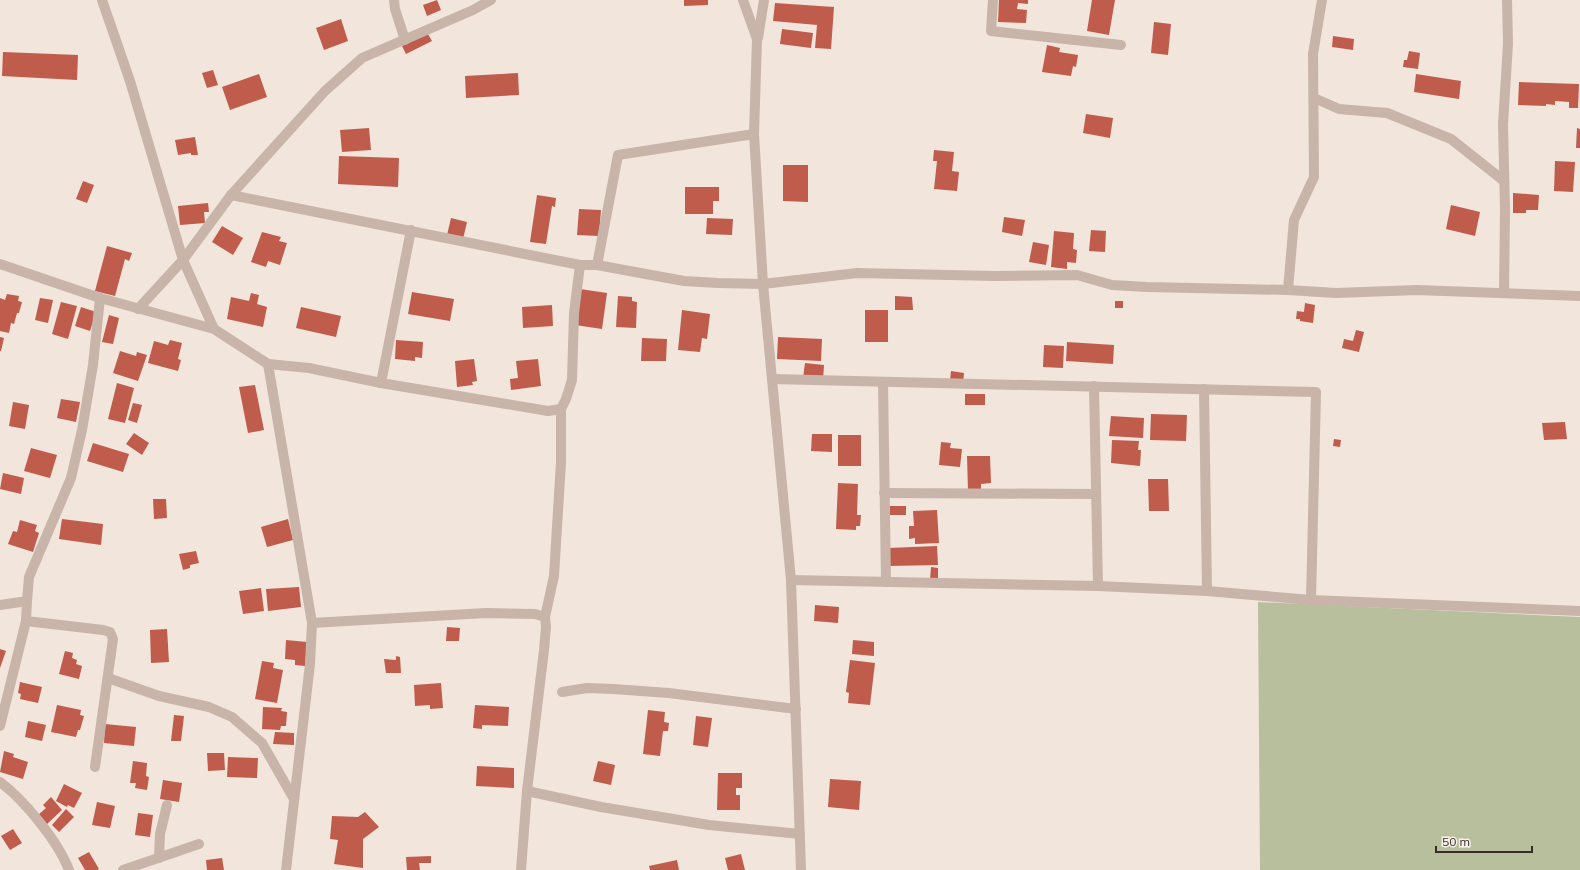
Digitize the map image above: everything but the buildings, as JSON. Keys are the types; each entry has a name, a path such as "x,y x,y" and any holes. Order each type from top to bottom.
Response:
{"street":[{"path":"102,0 130,81 182,260 214,329"},
{"path":"394,0 395,9 405,40"},
{"path":"138,309 182,260 231,195 325,91 362,58 474,10 491,0"},
{"path":"743,0 757,39"},
{"path":"764,0 757,39 754,134 763,284 791,580 801,870"},
{"path":"993,0 991,31 1121,45"},
{"path":"1288,290 1294,220 1314,177 1313,54 1322,0"},
{"path":"1504,293 1503,124 1508,44 1507,0"},
{"path":"1314,98 1339,109 1387,113 1451,138 1504,180"},
{"path":"597,265 618,155 754,134"},
{"path":"231,195 580,265 597,265 684,281 763,284 857,273 995,276 1076,275 1112,285 1147,287 1288,290 1336,293 1417,290 1580,296"},
{"path":"380,383 411,230"},
{"path":"0,264 100,298 214,329 268,364 309,368 380,383 548,411 561,409"},
{"path":"521,870 527,791 544,650 546,627 545,617 554,576 561,462 561,409 572,380 574,314 580,265"},
{"path":"0,726 26,620 29,577 71,478 82,430 93,365 100,298"},
{"path":"268,364 312,623 310,664 286,870"},
{"path":"772,379 1316,392 1311,600"},
{"path":"883,382 886,582"},
{"path":"1094,386 1098,586"},
{"path":"1204,389 1207,591"},
{"path":"884,493 1096,494"},
{"path":"791,580 1098,586 1207,591 1311,600 1580,611"},
{"path":"0,605 27,601"},
{"path":"312,623 486,613 535,614 545,617"},
{"path":"26,620 110,632 113,639 95,767"},
{"path":"108,678 159,696 209,707 232,717 262,743 294,799"},
{"path":"562,692 587,688 613,688 669,693 796,709"},
{"path":"0,782 10,790 47,831 66,862 69,870"},
{"path":"527,791 601,807 709,825 800,834"},
{"path":"159,858 160,834 167,805"},
{"path":"123,870 200,844"}],"green space":[{"path":"1258,602 1580,617 1580,870 1260,870"}]}
